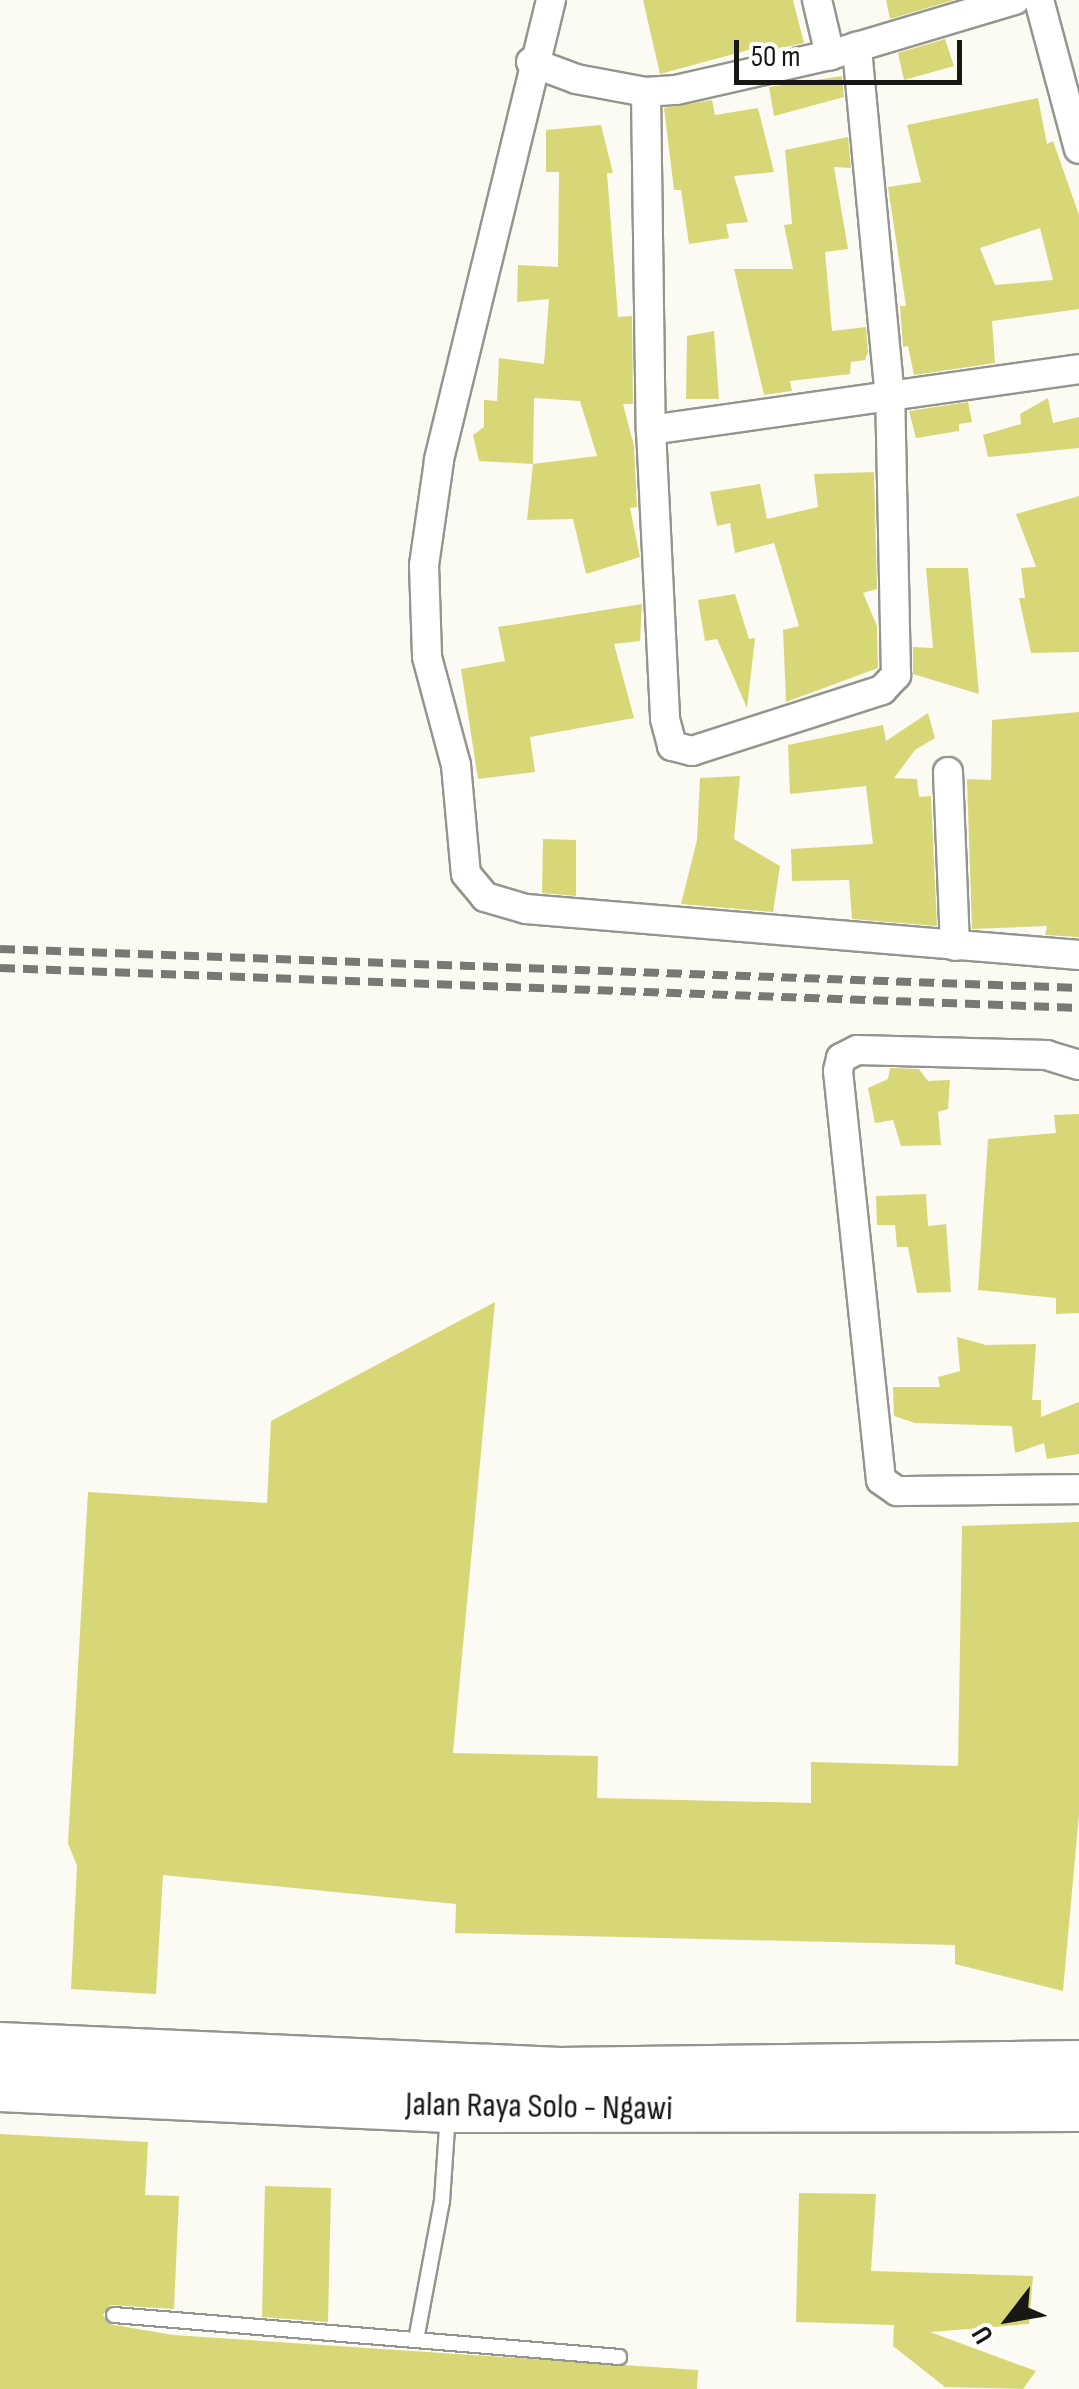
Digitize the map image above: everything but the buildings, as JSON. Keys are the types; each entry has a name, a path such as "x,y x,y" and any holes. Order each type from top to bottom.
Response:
{"highway":[{"name":"Jalan Raya Solo - Ngawi","path":"0,2048 559,2073 1079,2066"},
{"name":"Jalan Raya Solo - Ngawi","path":"0,2086 449,2108 1079,2106"}],"street":[{"path":"551,0 531,62 439,461 424,565 427,658 456,764 466,874 485,897 526,909 1079,955"},
{"path":"646,92 651,430 667,736 672,746 692,751 882,690 896,675 890,398 844,51 817,0"},
{"path":"531,62 646,92 710,84 844,51 1014,0"},
{"path":"1040,0 1079,149"},
{"path":"651,430 1079,369"},
{"path":"948,772 955,946"},
{"path":"1079,1065 1047,1055 857,1050 842,1058 838,1071 881,1480 898,1491 1079,1489"}],"lane":[{"path":"416,2340 442,2201 449,2108"},
{"path":"114,2314 619,2357"}],"railway":[{"path":"0,949 1079,988"},
{"path":"0,968 1079,1008"}]}
